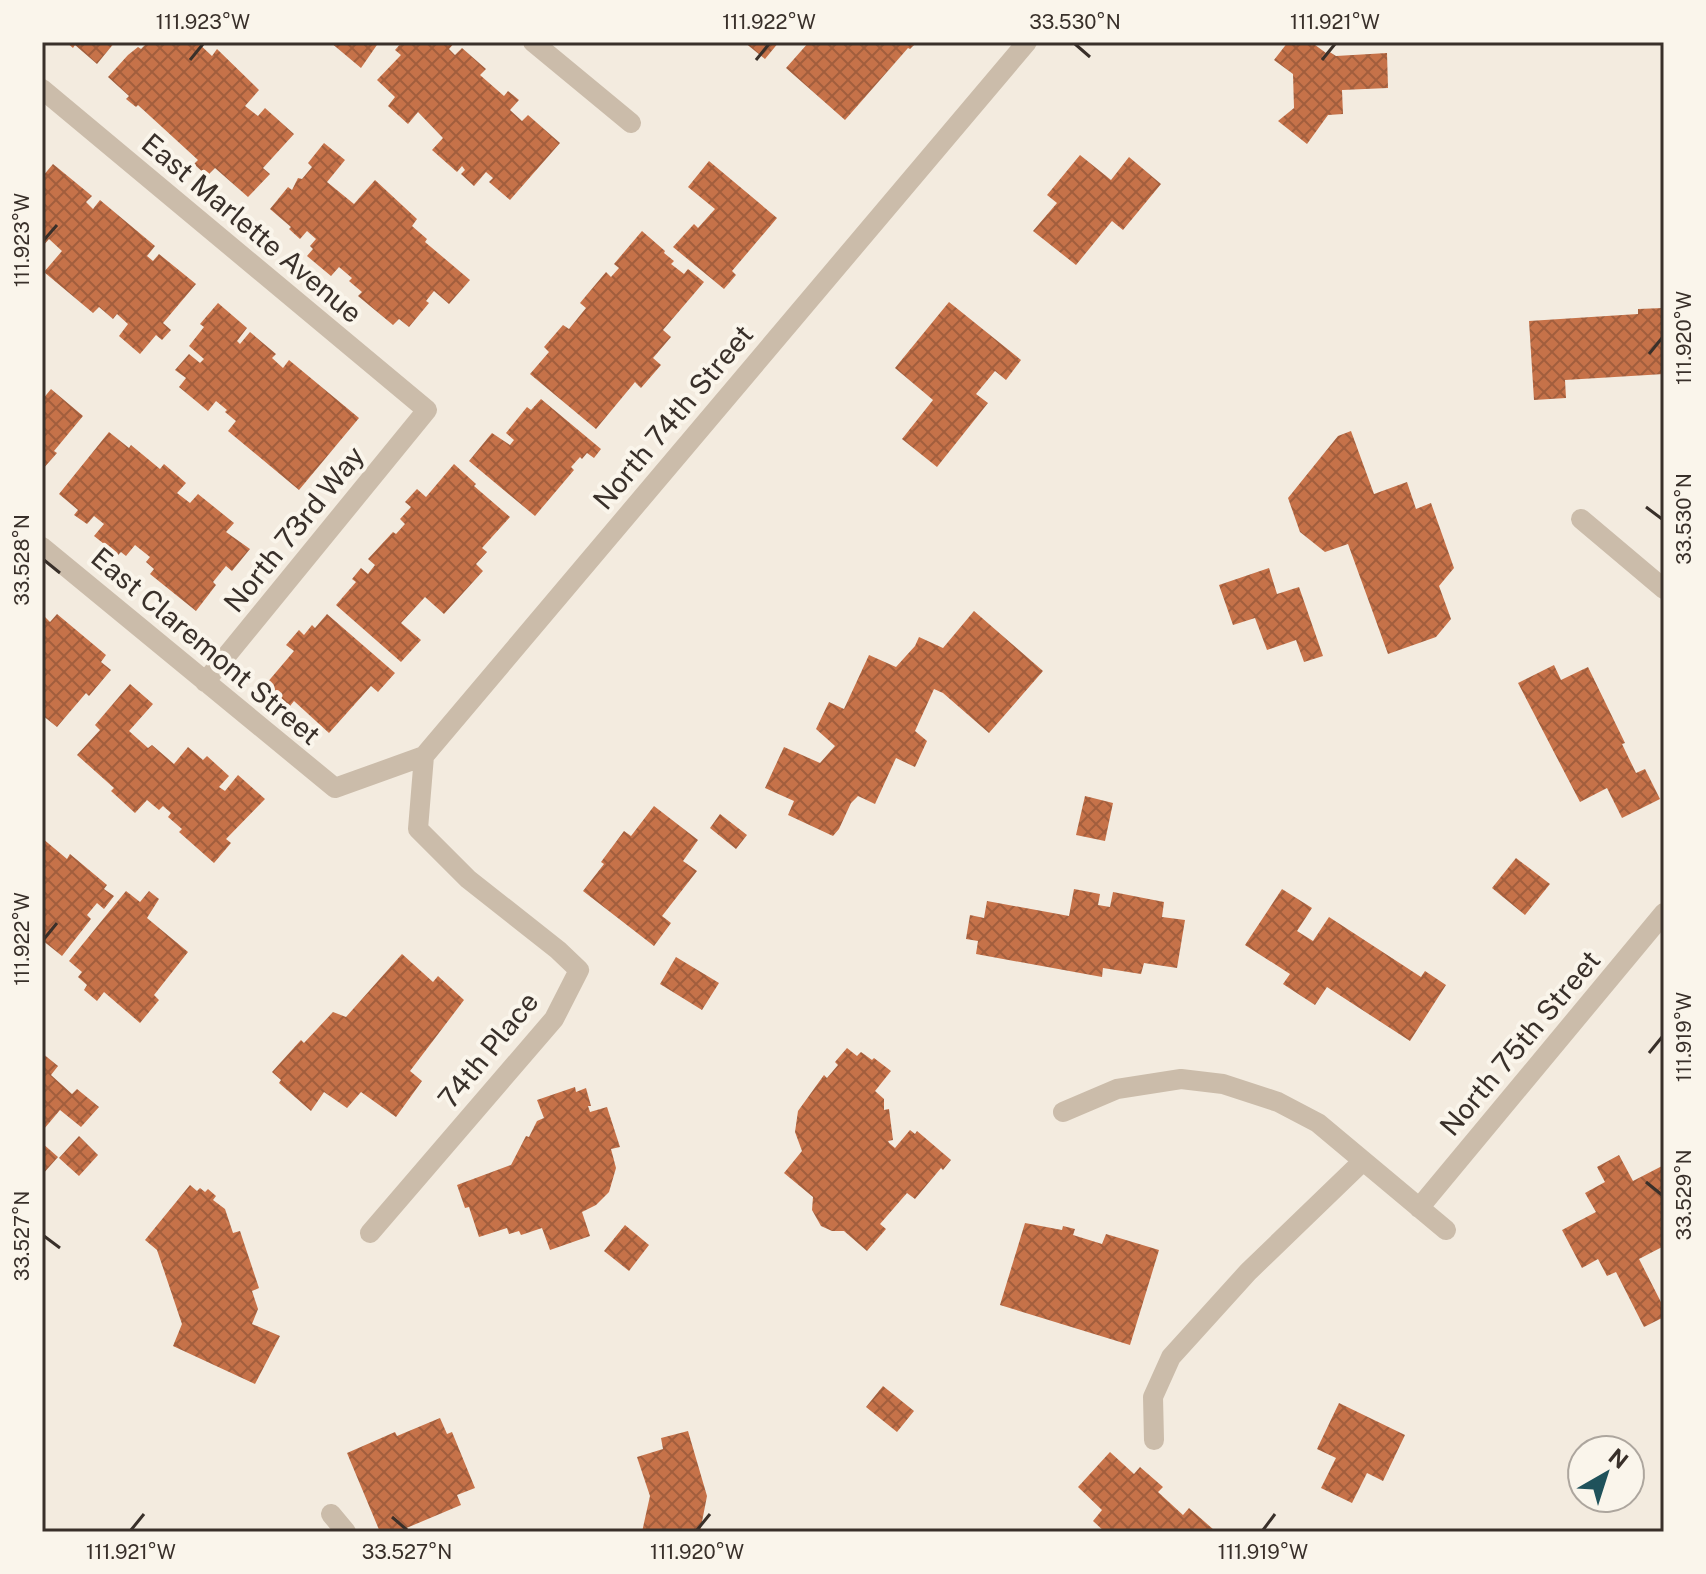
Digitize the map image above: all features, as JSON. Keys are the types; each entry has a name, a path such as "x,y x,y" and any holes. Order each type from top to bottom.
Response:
{"street":[{"path":"533,42 631,123"},
{"name":"North 74th Street","path":"424,756 1027,42"},
{"name":"East Marlette Avenue","path":"42,89 427,410"},
{"name":"North 73rd Way","path":"205,682 427,410"},
{"path":"1581,519 1664,589"},
{"name":"East Claremont Street","path":"42,547 335,788 424,756"},
{"name":"74th Place","path":"370,1233 554,1019 579,970 468,879 418,829 424,756"},
{"name":"North 75th Street","path":"1419,1208 1664,913"},
{"path":"1063,1112 1117,1089 1181,1079 1223,1084 1278,1102 1318,1123 1446,1230"},
{"path":"1154,1440 1153,1397 1171,1357 1248,1272 1363,1161"},
{"path":"331,1514 346,1532"}],"building":[{"path":"66,42 115,42 97,64 75,45 73,48"},
{"path":"148,42 197,42 212,56 217,49 259,90 245,106 258,116 265,108 294,134 263,168 270,174 248,197 215,168 207,176 194,164 198,160 138,105 136,107 126,99 129,96 108,77 128,55"},
{"path":"330,42 379,42 361,68"},
{"path":"402,42 455,42 449,49 455,55 462,48 486,69 480,75 504,96 508,91 519,100 510,110 522,121 528,115 560,143 510,200 489,182 493,178 486,172 474,186 461,174 465,170 462,166 457,172 432,150 443,138 418,112 408,124 388,106 395,97 377,80 401,55 395,50"},
{"path":"744,42 779,42 765,59"},
{"path":"809,42 917,42 908,48 845,120 786,68"},
{"path":"1288,42 1311,42 1336,56 1387,53 1388,88 1342,90 1343,114 1328,115 1307,144 1278,121 1294,108 1293,74 1274,60"},
{"path":"324,143 345,160 327,182 354,204 375,180 417,219 412,226 427,239 425,242 470,280 449,304 434,291 426,301 429,303 409,327 399,319 393,325 358,296 362,292 339,267 331,276 307,256 316,239 307,231 300,239 270,209 288,187 292,190 298,178 302,179 312,167 308,163"},
{"path":"1080,155 1111,180 1129,157 1161,184 1123,230 1112,221 1076,265 1033,231 1057,203 1047,195"},
{"path":"709,161 777,218 732,271 736,275 724,289 673,247 694,224 698,228 715,209 688,187"},
{"path":"53,164 92,196 86,202 93,209 100,200 155,246 147,256 153,261 159,254 196,284 163,323 171,330 162,340 156,335 140,354 119,336 128,324 117,314 113,319 99,307 93,313 44,272 62,251 49,239 42,247 42,177"},
{"path":"642,231 674,261 671,264 684,274 688,269 704,282 663,330 671,337 653,358 661,365 641,388 635,382 596,429 530,374 549,352 544,347 563,325 569,329 586,308 580,303 606,272 611,277 619,268 614,264"},
{"path":"949,302 1021,360 1006,380 995,371 976,394 988,403 937,467 902,439 933,400 895,368"},
{"path":"218,303 247,328 237,341 240,344 250,332 276,354 272,358 283,368 289,360 359,418 299,490 228,431 236,421 225,412 227,410 216,401 208,411 179,387 186,378 175,370 189,354 200,363 204,359 189,346 204,327 200,324"},
{"path":"1663,308 1664,374 1565,380 1566,398 1534,400 1529,321 1638,314 1638,309"},
{"path":"51,389 83,416 42,470 42,400"},
{"path":"541,399 601,449 594,458 587,453 582,459 580,457 571,467 574,470 535,516 469,461 492,433 510,445 514,440 506,433 527,407 531,410"},
{"path":"1351,431 1374,494 1407,482 1416,509 1431,503 1454,568 1439,586 1451,619 1436,637 1388,654 1348,544 1325,552 1300,532 1288,498 1338,436"},
{"path":"109,432 160,469 164,464 186,483 177,493 190,503 198,494 234,523 226,532 250,549 232,571 226,566 196,611 150,574 154,569 146,562 150,557 135,545 126,556 121,552 118,555 94,536 104,524 94,516 87,524 74,515 78,510 59,494"},
{"path":"454,464 510,517 482,548 487,552 476,564 483,571 444,614 425,597 401,623 421,640 401,662 336,605 356,582 352,579 361,568 368,574 375,565 368,559 393,532 396,534 405,524 400,519 411,507 405,502 417,489 426,497"},
{"path":"1269,568 1277,594 1299,587 1323,656 1304,662 1296,640 1267,650 1255,618 1233,625 1219,585"},
{"path":"974,611 1043,671 989,733 943,693 934,689 915,731 927,741 915,767 896,758 875,804 858,796 833,836 788,815 794,801 765,788 784,747 820,763 835,746 816,729 829,702 844,709 869,655 896,667 919,637 943,648"},
{"path":"42,614 50,622 57,614 106,655 101,662 111,670 57,727 42,715"},
{"path":"327,614 395,673 378,692 371,686 329,733 294,701 290,706 266,684 294,651 286,645 299,630 304,635"},
{"path":"1554,665 1561,680 1588,667 1636,773 1645,769 1660,799 1622,818 1607,788 1580,802 1518,683"},
{"path":"130,684 153,704 129,731 148,748 152,745 174,764 188,747 203,760 207,756 229,776 219,787 225,791 238,775 265,799 226,839 231,843 214,863 179,832 182,829 168,817 171,813 163,806 159,810 147,800 135,813 111,791 114,788 77,755 100,730 95,725"},
{"path":"1085,796 1113,803 1105,841 1076,835"},
{"path":"654,806 698,840 683,861 697,871 662,916 671,923 654,946 583,891 624,831 631,836"},
{"path":"720,814 747,835 736,849 710,828"},
{"path":"42,838 67,859 70,854 107,885 104,889 114,896 104,909 97,903 87,915 91,919 62,956 42,940"},
{"path":"1516,858 1550,884 1525,915 1492,888"},
{"path":"1074,889 1100,894 1098,905 1110,907 1113,892 1164,902 1162,917 1185,920 1177,968 1144,963 1141,974 1103,968 1102,977 976,954 978,941 966,939 970,915 984,918 987,901 1069,916"},
{"path":"1282,889 1312,908 1297,931 1313,941 1329,917 1421,977 1425,971 1446,985 1410,1041 1327,987 1315,1005 1283,984 1290,974 1245,945"},
{"path":"126,891 140,902 149,891 159,899 147,918 188,952 154,995 159,1000 140,1023 104,992 97,1001 84,990 87,985 78,977 82,972 69,961"},
{"path":"402,954 433,982 438,976 464,1000 410,1071 422,1081 396,1117 361,1092 347,1108 324,1092 311,1111 279,1083 281,1080 272,1072 301,1040 304,1043 333,1012 346,1017"},
{"path":"676,957 719,983 702,1010 660,984"},
{"path":"847,1048 857,1056 861,1052 872,1060 874,1058 891,1071 875,1091 884,1099 884,1110 889,1109 893,1140 889,1143 895,1148 910,1130 915,1134 917,1131 951,1160 915,1199 907,1193 880,1224 886,1229 867,1251 844,1231 832,1231 821,1226 812,1210 813,1197 784,1173 802,1151 795,1132 798,1111 824,1075 827,1078 838,1065 835,1062"},
{"path":"42,1053 58,1066 51,1075 72,1094 77,1089 99,1107 81,1127 60,1110 44,1129 42,1127"},
{"path":"575,1087 576,1092 586,1088 590,1112 607,1107 620,1147 611,1149 616,1168 609,1192 596,1205 582,1212 590,1236 550,1250 542,1228 521,1235 519,1231 509,1234 507,1228 479,1237 469,1207 465,1208 457,1185 511,1165 526,1136 529,1137 537,1121 544,1118 537,1100"},
{"path":"79,1136 98,1155 79,1176 59,1158"},
{"path":"42,1143 58,1157 42,1175"},
{"path":"1619,1155 1633,1181 1664,1165 1664,1246 1639,1259 1664,1308 1664,1317 1644,1327 1616,1272 1607,1276 1598,1259 1582,1268 1562,1230 1596,1212 1585,1193 1605,1182 1597,1167"},
{"path":"190,1185 197,1191 200,1188 205,1192 208,1189 216,1196 213,1200 225,1209 233,1233 240,1231 259,1288 252,1291 258,1309 252,1324 280,1336 255,1384 173,1346 182,1324 157,1250 145,1240"},
{"path":"1025,1223 1062,1230 1063,1226 1075,1229 1073,1235 1102,1244 1106,1234 1159,1250 1130,1345 1000,1305"},
{"path":"625,1225 649,1245 629,1271 604,1251"},
{"path":"883,1386 914,1411 897,1432 866,1407"},
{"path":"1339,1403 1405,1435 1383,1481 1367,1473 1352,1503 1321,1488 1336,1458 1317,1449"},
{"path":"440,1418 447,1434 452,1432 475,1488 457,1495 461,1505 397,1532 380,1532 347,1453 395,1432 397,1436"},
{"path":"688,1431 707,1496 700,1532 642,1532 650,1496 637,1457 663,1449 661,1438"},
{"path":"1110,1452 1134,1474 1140,1467 1163,1487 1158,1492 1183,1515 1189,1508 1214,1530 1105,1532 1093,1521 1102,1510 1078,1487"}]}
